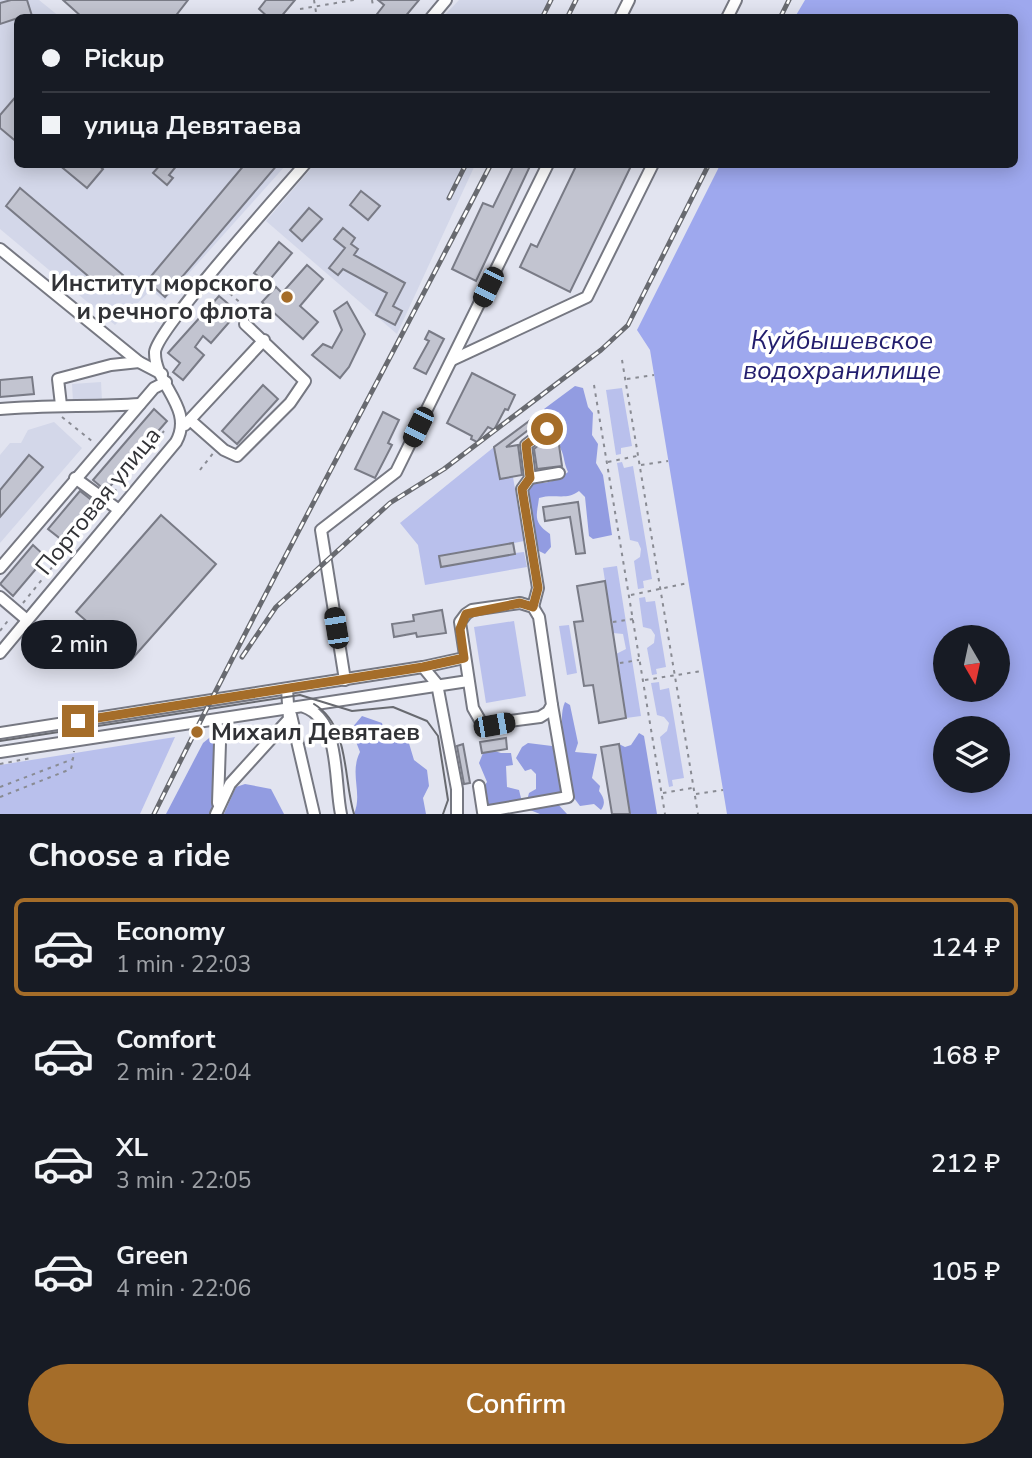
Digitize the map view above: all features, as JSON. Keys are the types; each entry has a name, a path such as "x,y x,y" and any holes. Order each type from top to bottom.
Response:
{"street":[{"path":"434,14 446,0"},
{"name":"Портовая улица","path":"0,653 176,442 186,424 155,353 163,334 302,168"},
{"path":"345,680 321,530 396,472 546,168"},
{"path":"452,360 587,297 651,168"},
{"path":"0,248 139,362 164,378 0,568"},
{"path":"246,324 264,340 305,381 290,403 237,456 186,424 264,340"},
{"path":"61,405 58,379 111,365 139,362"},
{"path":"0,409 47,405 93,407 140,404"},
{"path":"533,607 538,588 522,489 530,478 526,445 547,429"},
{"path":"530,478 559,473"},
{"path":"75,478 108,499 119,510"},
{"path":"0,597 27,620"},
{"path":"479,786 483,812 568,797 539,617 533,607 520,603 466,614 460,629 477,717 487,724 540,717 548,712 552,705"},
{"path":"0,733 345,680 464,658"},
{"path":"423,667 437,684 457,789 457,814"},
{"path":"0,752 294,710 437,684 468,681"},
{"path":"287,689 294,710 314,814"},
{"path":"217,812 230,784 279,734 294,710"},
{"path":"294,710 314,711 329,734 341,814"},
{"path":"216,720 220,743 217,812"}],"path":[{"path":"314,0 316,14"},
{"path":"300,9 354,0"},
{"path":"372,0 373,6"},
{"path":"217,281 254,315 246,324"},
{"path":"622,360 698,814"},
{"path":"626,379 654,375"},
{"path":"594,385 665,814"},
{"path":"47,405 102,449"},
{"path":"0,631 164,431"},
{"path":"200,470 219,446"},
{"path":"607,462 638,456"},
{"path":"640,465 668,461"},
{"path":"629,596 688,583"},
{"path":"613,622 633,619"},
{"path":"620,663 640,660"},
{"path":"643,680 702,671"},
{"path":"0,797 71,769 75,748"},
{"path":"0,787 73,759"},
{"path":"662,793 694,788"},
{"path":"695,794 723,790"}],"shaded area":[{"path":"0,0 39,0 56,14 14,14 14,168 283,168 164,301 151,290 115,325 0,229"},
{"path":"459,0 551,0 544,14 446,14"},
{"path":"311,168 474,168 397,334 266,221"},
{"path":"101,382 102,400 73,402 72,384"},
{"path":"575,386 583,388 588,407 593,413 592,435 598,444 596,463 603,475 612,535 593,539 589,536 585,497 579,491 569,496 539,498 538,522 550,534 551,547 545,554 539,551 531,524 527,492 535,483 553,481 568,472 558,444 561,431 547,423 550,417 544,409"},
{"path":"622,388 632,446 621,448 621,454 616,455 606,390"},
{"path":"54,422 82,448 0,543 0,455 10,443 21,443 28,430"},
{"path":"494,447 500,479 513,477 524,541 514,543 515,553 524,552 527,567 425,585 418,545 400,523"},
{"path":"622,462 624,468 633,466 652,579 643,581 644,588 638,589 634,561 640,557 641,549 638,542 630,540 617,463"},
{"path":"617,566 641,716 626,718 616,654 626,649 623,634 613,633 603,568"},
{"path":"645,597 646,602 655,601 666,667 656,669 657,674 652,675 647,648 654,643 655,635 651,629 643,627 639,598"},
{"path":"514,621 526,696 486,703 474,627"},
{"path":"569,625 577,673 567,675 559,626"},
{"path":"659,682 660,690 669,688 684,778 672,780 673,786 669,787 660,737 667,731 669,723 664,717 657,715 651,683"},
{"path":"565,702 570,705 578,743 575,752 597,754 592,778 600,786 599,791 604,803 601,810 594,804 580,806 568,790 569,770 565,764 567,756 561,750"},
{"path":"362,716 382,723 384,732 408,740 414,760 427,770 429,786 423,798 426,814 354,814 357,799 356,768 360,752 351,729"},
{"path":"639,733 644,736 657,814 629,814 619,744 625,747 631,745"},
{"path":"214,734 213,806 210,814 166,814 203,743"},
{"path":"175,737 140,814 0,814 0,765"},
{"path":"528,743 552,746 558,758 562,791 555,801 567,814 540,814 525,808 529,793 536,789 536,774 531,769 525,771 516,758 522,747"},
{"path":"485,748 511,753 513,765 506,766 507,787 519,790 522,802 520,812 494,811 486,806 483,788 487,782 479,763"},
{"path":"245,784 271,789 284,814 224,814 236,787"}],"water":[{"name":"Куйбышевское водохранилище","path":"805,0 1032,0 1032,814 727,814 650,350 637,330 718,168 1018,168 1018,14 797,14"}],"building":[{"path":"27,0 31,14 14,14 14,19 0,24 0,3"},
{"path":"63,0 188,0 177,14 79,14"},
{"path":"266,0 295,0 283,14 265,14 259,9"},
{"path":"378,0 419,0 407,14 377,14 384,5"},
{"path":"14,99 14,140 0,128 0,115"},
{"path":"63,168 102,168 87,188"},
{"path":"157,168 175,168 169,175 173,178 167,185 153,173"},
{"path":"242,168 275,168 165,297 147,281"},
{"path":"512,168 529,168 476,281 452,269 483,203 493,207"},
{"path":"575,168 630,168 570,292 520,267 531,244 537,247"},
{"path":"20,188 123,275 108,293 6,206"},
{"path":"361,191 380,206 368,220 350,205"},
{"path":"309,208 322,219 302,241 290,230"},
{"path":"343,228 355,238 351,244 358,249 354,255 405,283 393,306 402,311 395,325 376,315 387,293 343,269 338,275 329,268 345,248 334,239"},
{"path":"279,242 292,253 267,283 254,273"},
{"name":"Институт морского и речного флота","path":"307,265 323,279 300,306 318,322 303,339 262,302 276,287 282,293"},
{"path":"219,296 238,312 211,343 203,336 195,347 204,355 183,380 173,372 180,363 168,353"},
{"path":"347,302 365,334 349,367 340,378 312,355 323,344 332,348 342,330 334,311"},
{"path":"429,331 444,339 426,374 414,368 429,341 425,339"},
{"path":"472,373 515,395 494,430 488,427 477,442 471,439 472,436 447,423"},
{"path":"32,377 34,394 0,397 0,380"},
{"path":"263,385 278,399 237,444 222,431"},
{"path":"154,409 167,421 106,491 93,480"},
{"path":"383,412 399,420 388,443 392,445 375,478 355,469"},
{"path":"540,413 544,418 506,447 518,445 522,475 500,479 494,447"},
{"path":"558,438 562,466 537,469 534,449 545,440"},
{"path":"29,455 43,467 0,517 0,490"},
{"path":"80,491 94,502 62,540 48,529"},
{"path":"578,502 585,553 576,554 570,517 545,521 543,507"},
{"path":"161,515 216,564 131,660 76,612"},
{"path":"513,543 515,554 441,567 439,556"},
{"path":"33,545 46,557 13,596 0,584"},
{"path":"605,581 626,718 599,723 593,685 584,686 574,622 583,621 577,586"},
{"path":"442,610 446,633 417,637 416,633 394,637 392,624 414,621 413,615"},
{"path":"506,738 507,749 482,753 480,742"},
{"path":"463,744 470,783 464,784 457,746"},
{"path":"619,744 630,814 612,814 601,747"}],"tram line":[{"path":"0,741 300,695 352,711 393,707 427,721 438,736 448,800 443,814"},
{"path":"314,704 326,714 340,739 354,814"}],"railway":[{"path":"544,14 551,0"},
{"path":"569,14 576,0"},
{"path":"782,14 789,0"},
{"path":"449,198 464,168"},
{"path":"154,814 489,168"},
{"path":"242,657 276,607 390,503 444,469 601,350 628,325 707,168"}],"place":[{"name":"Институт морского и речного флота","path":"287,297"},
{"name":"Михаил Девятаев","path":"197,732"}],"route":[{"path":"78,721 456,662 464,658 460,622 466,614 472,610 520,603 533,607 538,588 522,489 530,478 526,445 547,429"}]}
